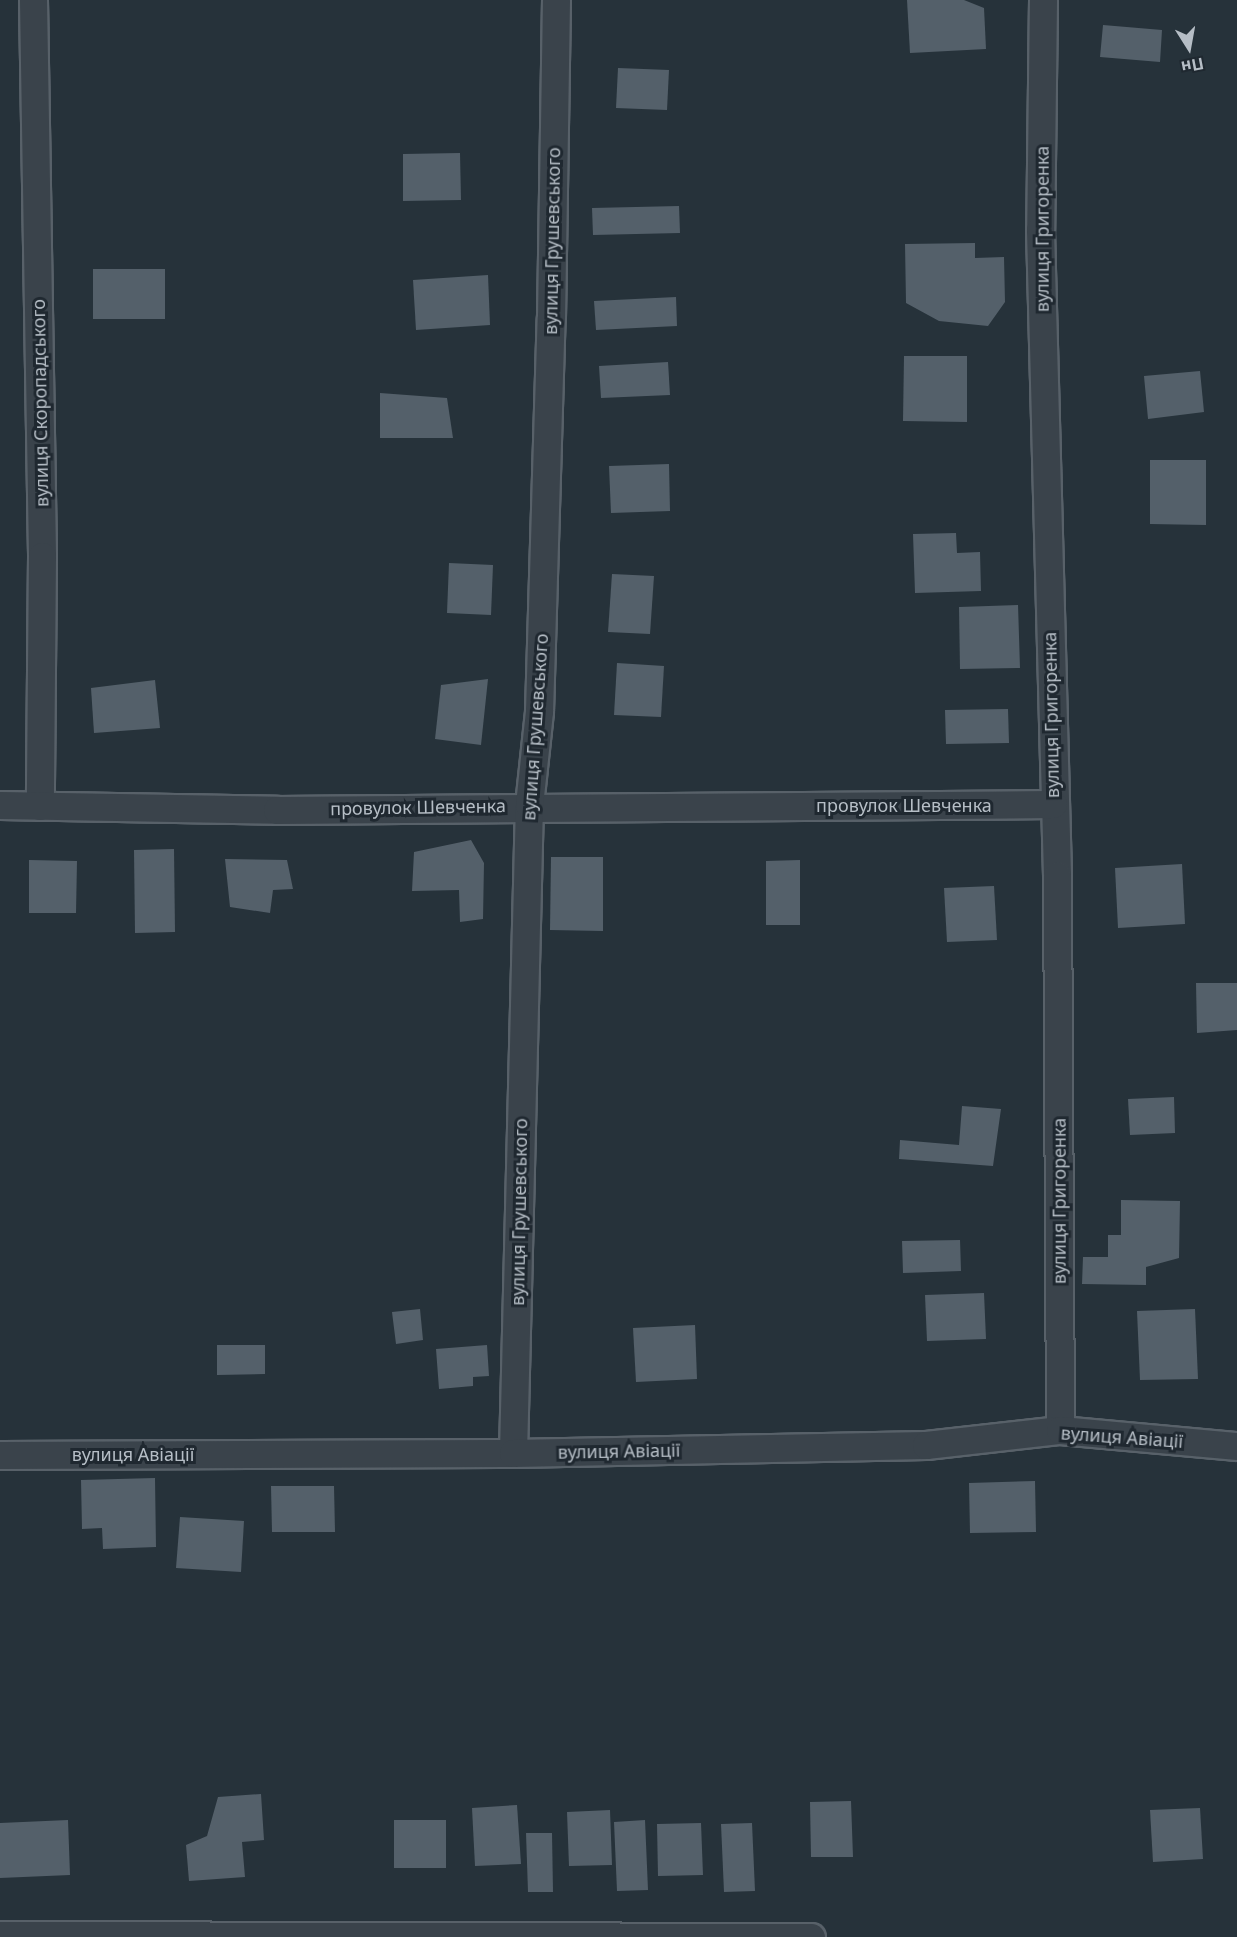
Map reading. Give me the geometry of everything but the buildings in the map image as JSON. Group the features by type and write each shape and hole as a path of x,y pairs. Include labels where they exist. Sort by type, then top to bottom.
{"street":[{"name":"вулиця Скоропадського","path":"33,0 42,556 40,806"},
{"name":"вулиця Грушевського","path":"513,1453 529,805 539,711 556,0"},
{"name":"вулиця Григоренка","path":"1043,0 1040,230 1053,804 1057,875 1060,1430"},
{"name":"провулок Шевченка","path":"0,805 277,810 529,805 1053,804"},
{"name":"вулиця Авіації","path":"0,1455 513,1453 926,1445 1060,1430 1237,1446"},
{"path":"0,1935 811,1937"}]}
